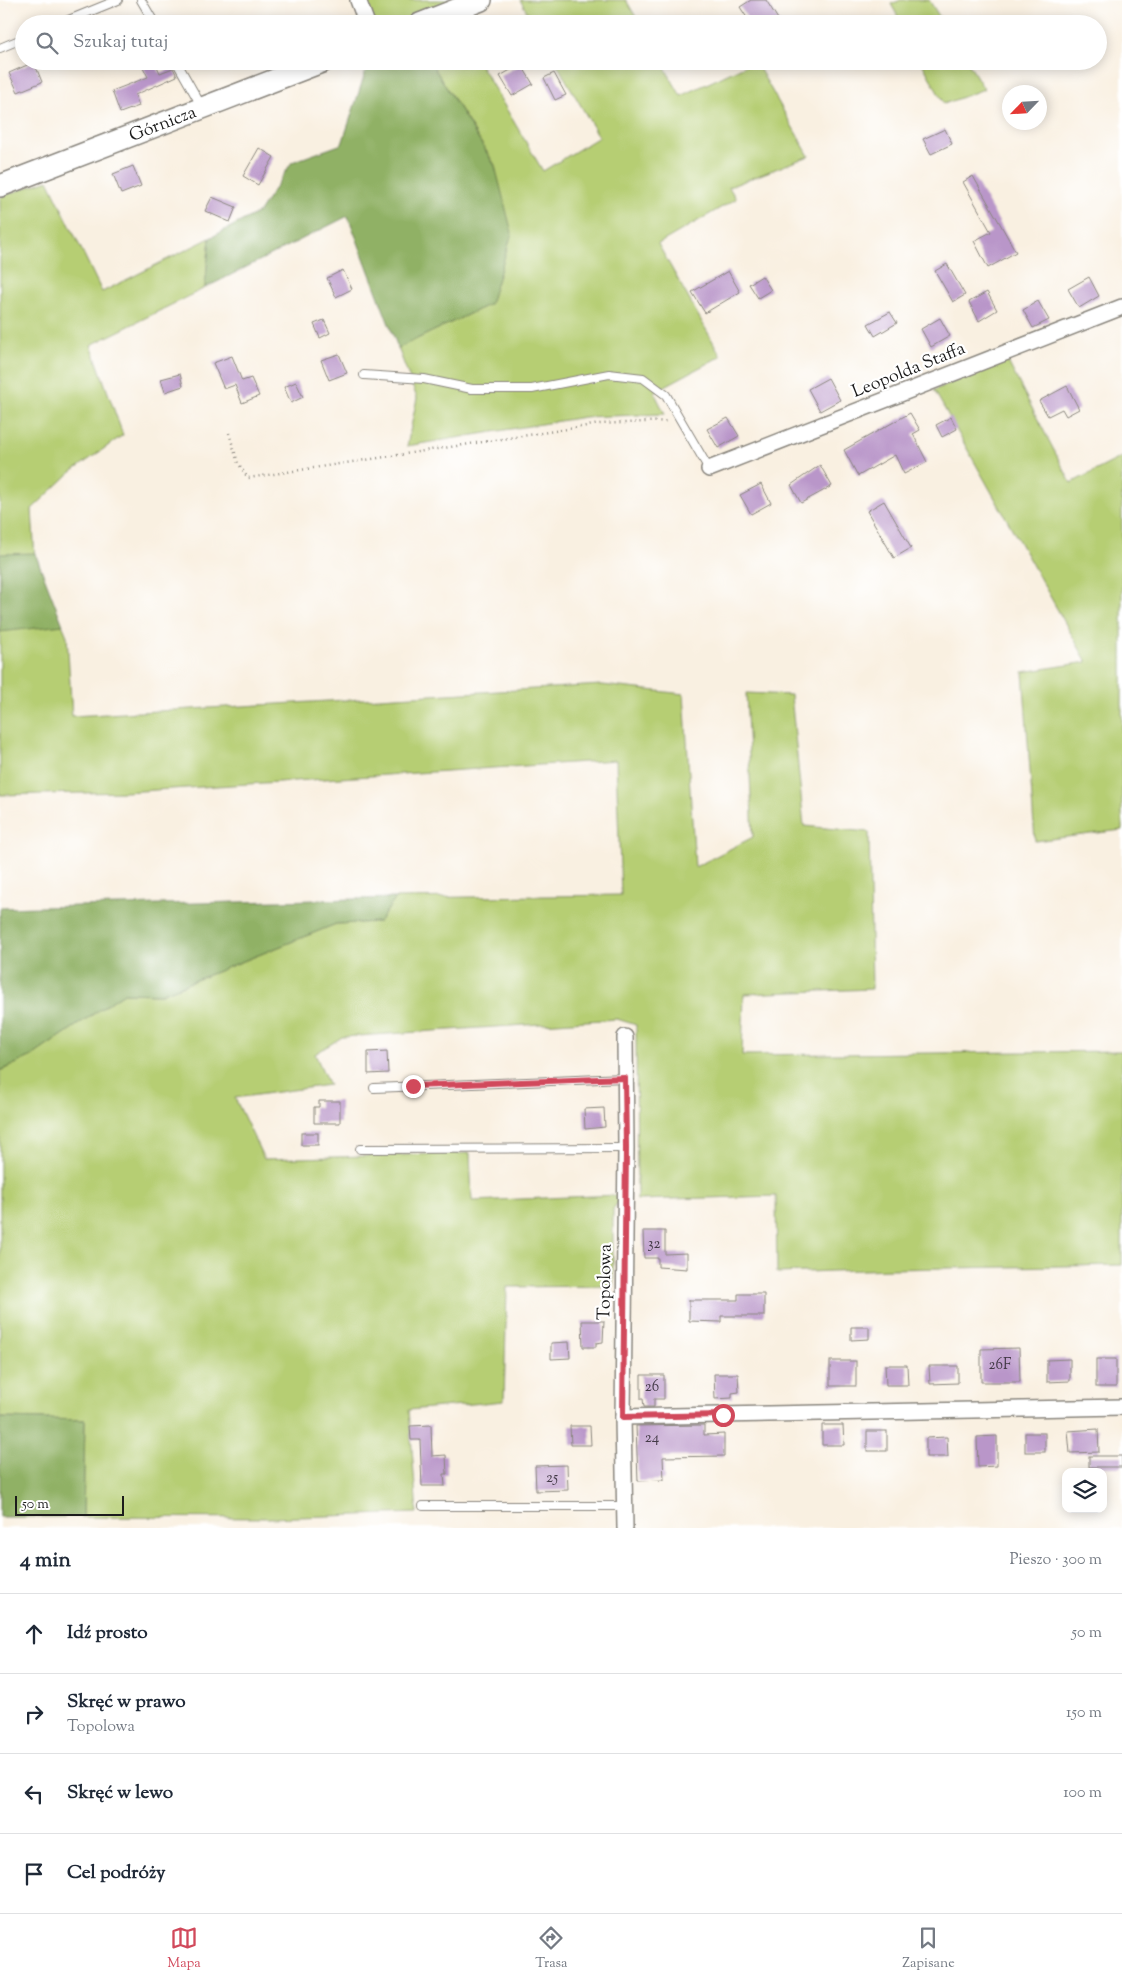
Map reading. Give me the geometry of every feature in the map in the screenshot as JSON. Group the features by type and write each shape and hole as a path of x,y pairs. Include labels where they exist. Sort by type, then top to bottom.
{"street":[{"path":"358,0 364,15"},
{"path":"443,15 481,0"},
{"name":"Górnicza","path":"0,186 302,70"},
{"name":"Leopolda Staffa","path":"709,469 1122,307"},
{"name":"Topolowa","path":"625,1037 626,1148 623,1417 625,1528"},
{"path":"623,1417 1122,1407"}],"lane":[{"path":"82,15 118,0"},
{"path":"141,0 150,15"},
{"path":"0,48 15,42"},
{"path":"181,70 204,109"},
{"path":"364,375 424,379 472,389 532,389 609,374 643,378 666,395 709,469"},
{"path":"374,1088 625,1078"},
{"path":"360,1149 626,1148"},
{"path":"423,1506 625,1506"}],"path":[{"path":"229,432 238,463 248,478 600,424 680,421"}],"green space":[{"path":"365,0 453,0 419,15 371,15"},
{"path":"520,0 626,0 635,15 529,15"},
{"path":"901,0 929,0 938,15 897,15 891,4"},
{"path":"366,70 436,70 495,166 512,233 490,304 398,348 348,216 205,288 210,238 259,212 292,162 342,144"},
{"path":"436,70 483,70 543,171 599,137 560,70 666,70 681,96 736,70 760,70 809,156 729,187 736,199 658,244 721,356 654,392 665,414 584,417 407,446 417,398 398,348 490,304 495,165"},
{"path":"926,70 972,70 984,89 944,104"},
{"path":"48,180 102,292 210,238 205,288 91,345 123,435 70,473 32,509 35,560 67,636 72,716 602,685 684,694 695,867 753,837 746,693 791,695 804,826 869,832 872,989 744,994 742,1055 1122,1051 1122,1265 777,1273 776,1196 637,1200 636,1025 617,1019 342,1037 315,1054 329,1085 235,1098 264,1159 470,1153 472,1201 618,1195 620,1200 613,1209 613,1286 507,1287 504,1401 409,1410 417,1513 269,1518 83,1517 85,1420 0,1418 0,1071 32,1056 124,993 161,994 336,924 379,922 396,898 621,895 616,760 125,792 0,795 0,197"},
{"path":"1007,360 1071,483 1122,457 1122,830 1035,841 1023,672 1087,662 934,390"},
{"path":"35,553 63,625 0,632 0,554"},
{"path":"396,898 379,922 336,924 161,994 124,993 32,1056 0,1071 0,908"},
{"path":"0,1418 85,1420 83,1517 0,1517"}],"building":[{"path":"751,0 766,0 775,15 745,15 740,7"},
{"path":"16,70 37,70 42,82 18,92 9,73"},
{"path":"144,70 159,70 160,73 174,70 177,76 135,95 139,106 120,113 112,91 148,77"},
{"path":"510,70 525,70 533,84 512,96 500,76"},
{"path":"554,73 566,95 555,100 544,78"},
{"path":"945,129 952,144 931,154 923,139"},
{"path":"259,148 274,157 258,185 243,176"},
{"path":"133,166 141,186 121,194 113,174"},
{"path":"973,176 1016,252 988,268 974,241 991,232 963,182"},
{"path":"212,197 236,207 230,222 205,211"},
{"path":"947,264 965,295 953,302 935,271"},
{"path":"343,270 352,289 336,297 327,278"},
{"path":"728,271 740,292 705,313 692,292"},
{"path":"762,276 771,290 758,298 749,284"},
{"path":"1089,277 1099,296 1079,308 1068,289"},
{"path":"987,292 997,310 979,321 969,302"},
{"path":"1038,301 1049,320 1033,328 1023,310"},
{"path":"890,312 897,323 875,336 868,324"},
{"path":"940,318 950,336 931,347 921,329"},
{"path":"324,320 330,333 320,338 314,324"},
{"path":"339,354 347,373 329,380 321,360"},
{"path":"232,356 242,381 251,378 259,396 242,403 235,385 224,389 213,363"},
{"path":"180,374 183,386 165,392 161,379"},
{"path":"828,378 840,400 820,411 808,389"},
{"path":"296,382 303,397 291,403 284,387"},
{"path":"1067,386 1079,409 1066,416 1062,409 1048,416 1039,401"},
{"path":"910,413 920,430 913,434 927,462 904,474 895,455 858,476 844,450"},
{"path":"951,417 957,429 942,437 936,425"},
{"path":"728,418 739,436 718,448 707,429"},
{"path":"820,465 832,486 801,503 791,485"},
{"path":"761,484 771,503 751,514 740,495"},
{"path":"884,501 911,548 894,558 867,511"},
{"path":"387,1051 388,1073 368,1074 368,1052"},
{"path":"319,1101 340,1101 340,1123 314,1123 314,1107 319,1107"},
{"path":"604,1108 605,1127 585,1129 584,1109"},
{"path":"301,1133 318,1133 318,1145 301,1145"},
{"path":"643,1231 665,1231 665,1254 687,1253 687,1269 658,1267 658,1258 644,1258"},
{"path":"738,1294 764,1294 764,1316 721,1316 721,1322 689,1321 689,1300 738,1300"},
{"path":"582,1321 604,1321 603,1342 596,1343 596,1347 583,1347"},
{"path":"851,1327 869,1327 869,1339 851,1340"},
{"path":"569,1342 570,1358 551,1359 551,1343"},
{"path":"1019,1348 1020,1382 981,1382 981,1349"},
{"path":"1070,1359 1070,1381 1047,1382 1047,1360"},
{"path":"1096,1359 1116,1359 1116,1387 1096,1387"},
{"path":"830,1361 856,1361 856,1386 830,1386"},
{"path":"885,1365 907,1365 908,1385 886,1385"},
{"path":"929,1366 958,1366 958,1383 930,1384"},
{"path":"714,1374 738,1374 739,1392 732,1393 732,1398 715,1399"},
{"path":"641,1375 664,1375 664,1399 654,1399 654,1407 644,1407 643,1399 641,1399"},
{"path":"431,1425 432,1456 446,1455 447,1474 444,1474 445,1486 422,1486 420,1440 411,1440 410,1426"},
{"path":"704,1425 704,1435 724,1434 724,1456 663,1457 664,1480 638,1481 636,1426"},
{"path":"822,1425 843,1425 844,1445 822,1445"},
{"path":"570,1426 590,1426 591,1445 571,1445"},
{"path":"1098,1429 1099,1452 1070,1453 1068,1431"},
{"path":"867,1431 887,1431 887,1451 867,1451"},
{"path":"1025,1433 1045,1433 1045,1452 1025,1452"},
{"path":"997,1436 997,1466 978,1467 977,1437"},
{"path":"947,1437 948,1457 926,1457 926,1438"},
{"path":"1089,1456 1122,1456 1122,1467 1089,1467"},
{"path":"567,1465 568,1490 536,1491 535,1466"}],"route":[{"path":"413,1086 625,1078 623,1417 723,1415"}]}
